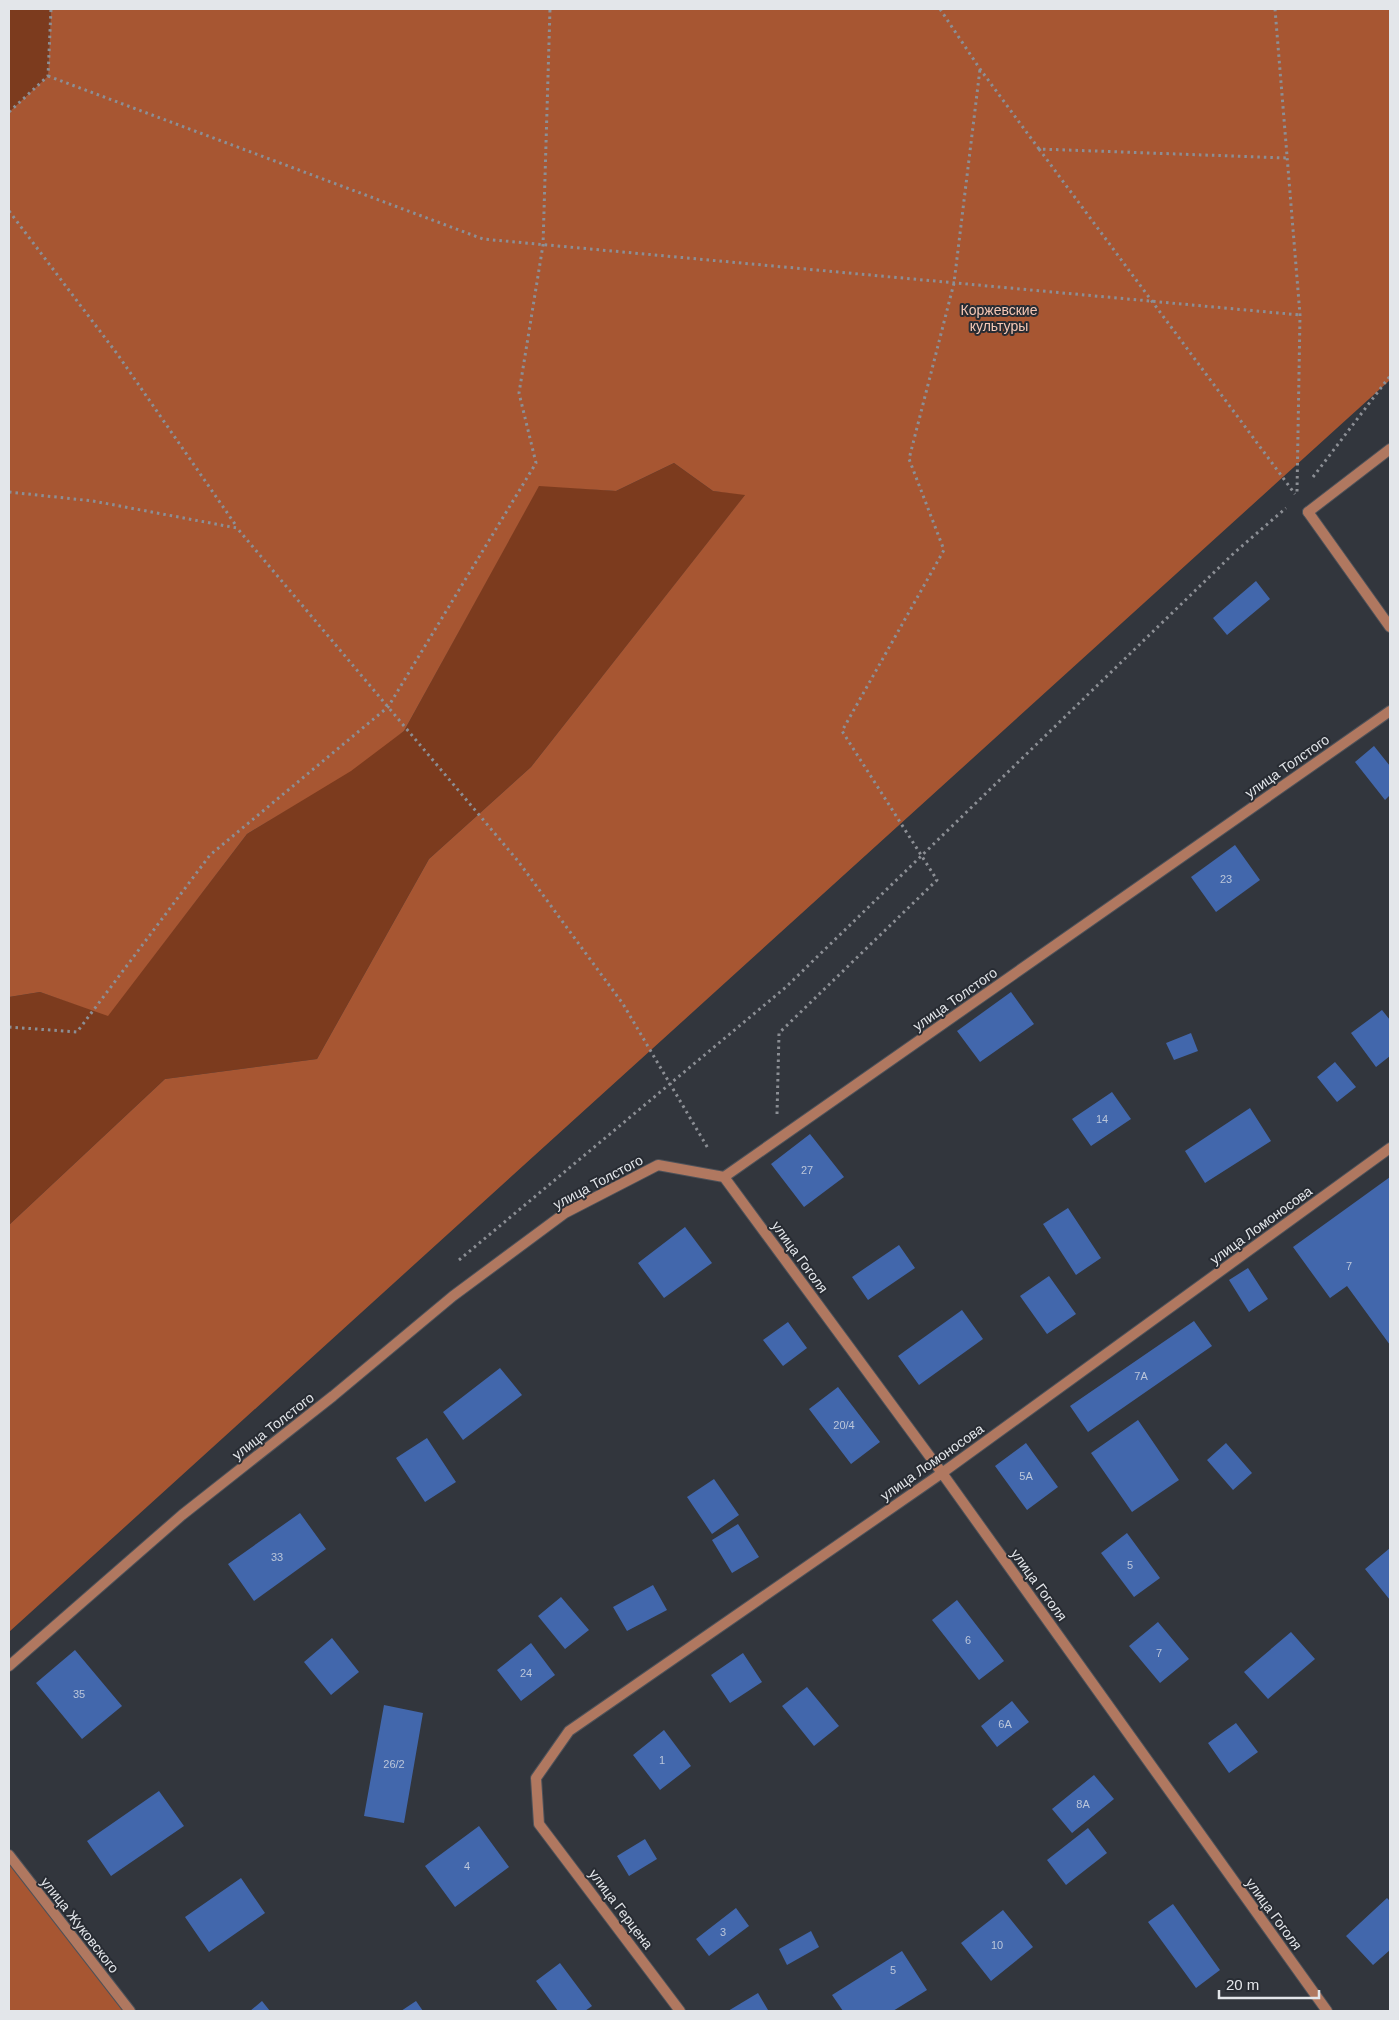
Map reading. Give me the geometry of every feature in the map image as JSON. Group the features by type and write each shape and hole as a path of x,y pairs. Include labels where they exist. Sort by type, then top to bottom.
{"street":[{"path":"1390,449 1308,512 1390,627"},
{"name":"улица Толстого","path":"9,1666 182,1515 333,1396 454,1296 565,1212 658,1165 724,1177 1390,711"},
{"name":"улица Ломоносова","path":"539,1824 536,1778 569,1732 942,1473 1390,1148"},
{"name":"улица Гоголя","path":"724,1177 942,1473 1327,2011"},
{"name":"улица Герцена","path":"539,1824 680,2011"},
{"name":"улица Жуковского","path":"9,1855 130,2011"}],"path":[{"path":"9,112 48,76 51,9"},
{"path":"9,1026 77,1032 210,855 388,707 536,463 519,393 543,245 550,9"},
{"path":"940,9 980,69 1308,512"},
{"path":"1275,9 1300,315 1297,498"},
{"path":"776,1141 779,1033 937,880 920,857 842,732 944,550 909,459 954,283 980,69"},
{"path":"48,76 482,239 1300,315"},
{"path":"1039,149 1287,158"},
{"path":"9,211 118,355 237,528 518,861 622,1004 671,1084 724,1177"},
{"path":"1309,483 1390,376"},
{"path":"457,1262 786,986 1234,553 1297,498 1303,490"},
{"path":"9,492 93,501 237,528"}],"shaded area":[{"path":"9,9 51,9 48,76 9,112"},
{"path":"674,463 713,491 746,494 531,767 429,859 317,1059 165,1079 9,1225 9,997 40,992 108,1015 247,834 302,800 404,731 539,485 616,491"}],"green space":[{"name":"Коржевские культуры","path":"51,9 1390,9 1390,380 9,1632 9,1225 165,1079 317,1059 429,859 531,767 745,495 713,491 674,463 616,491 539,486 404,731 351,771 247,834 108,1016 40,992 9,997 9,112 48,76"},
{"path":"9,1849 133,2011 9,2011"}],"building":[{"path":"1256,581 1270,599 1227,635 1213,618"},
{"path":"1374,746 1390,766 1390,795 1385,800 1355,762"},
{"path":"1235,845 1260,880 1216,912 1191,877"},
{"path":"1011,992 1034,1024 980,1062 957,1031"},
{"path":"1382,1010 1390,1020 1390,1056 1376,1067 1351,1033"},
{"path":"1191,1033 1198,1051 1174,1060 1166,1043"},
{"path":"1335,1062 1356,1087 1337,1102 1317,1077"},
{"path":"1112,1092 1131,1119 1091,1146 1072,1119"},
{"path":"1250,1108 1271,1141 1205,1183 1185,1151"},
{"path":"810,1134 844,1177 804,1207 771,1164"},
{"path":"1390,1177 1390,1345 1347,1286 1330,1298 1293,1247"},
{"path":"1068,1208 1101,1258 1076,1275 1043,1224"},
{"path":"685,1227 712,1263 664,1298 638,1263"},
{"path":"899,1245 915,1268 868,1300 852,1277"},
{"path":"1248,1268 1268,1299 1249,1312 1229,1280"},
{"path":"1049,1276 1076,1314 1047,1334 1020,1296"},
{"path":"962,1310 983,1339 919,1385 898,1356"},
{"path":"1194,1321 1212,1346 1088,1432 1070,1406"},
{"path":"788,1322 807,1348 783,1366 763,1340"},
{"path":"500,1368 522,1395 463,1440 443,1412"},
{"path":"838,1387 880,1442 851,1464 809,1409"},
{"path":"1138,1420 1179,1480 1132,1512 1091,1453"},
{"path":"427,1438 456,1482 425,1502 396,1458"},
{"path":"1026,1443 1058,1487 1027,1510 995,1466"},
{"path":"1226,1443 1252,1473 1233,1490 1207,1460"},
{"path":"714,1479 739,1515 712,1534 687,1497"},
{"path":"300,1513 326,1549 254,1601 228,1564"},
{"path":"738,1524 759,1557 732,1573 712,1540"},
{"path":"1127,1533 1160,1578 1134,1597 1101,1553"},
{"path":"1390,1548 1390,1600 1365,1569"},
{"path":"653,1585 667,1610 627,1631 613,1607"},
{"path":"561,1597 589,1630 565,1649 538,1616"},
{"path":"957,1600 1004,1661 979,1680 932,1620"},
{"path":"1158,1622 1189,1659 1160,1683 1129,1646"},
{"path":"1291,1632 1315,1659 1268,1699 1244,1672"},
{"path":"332,1638 359,1672 331,1695 304,1662"},
{"path":"531,1643 555,1675 521,1701 497,1670"},
{"path":"75,1650 122,1706 82,1739 36,1683"},
{"path":"743,1653 762,1682 730,1703 711,1675"},
{"path":"807,1687 839,1726 814,1746 782,1706"},
{"path":"1012,1701 1029,1722 997,1747 981,1726"},
{"path":"384,1705 423,1713 404,1823 364,1816"},
{"path":"1236,1723 1258,1752 1229,1773 1208,1743"},
{"path":"664,1730 691,1766 660,1790 633,1755"},
{"path":"1094,1775 1114,1799 1072,1833 1052,1809"},
{"path":"159,1791 184,1826 111,1876 87,1841"},
{"path":"479,1826 509,1867 455,1907 425,1866"},
{"path":"1088,1828 1107,1853 1066,1885 1047,1860"},
{"path":"645,1839 657,1859 629,1876 617,1856"},
{"path":"241,1878 265,1913 209,1952 185,1917"},
{"path":"1387,1898 1390,1901 1390,1950 1373,1965 1346,1936"},
{"path":"1173,1904 1220,1970 1196,1988 1148,1922"},
{"path":"736,1908 749,1926 709,1956 696,1939"},
{"path":"1003,1910 1033,1947 991,1981 961,1943"},
{"path":"811,1931 819,1947 787,1965 779,1949"},
{"path":"902,1951 927,1990 893,2011 843,2011 832,1995"},
{"path":"560,1963 592,2006 585,2011 558,2011 536,1981"},
{"path":"758,1993 768,2010 728,2011"},
{"path":"262,2001 270,2011 250,2011"},
{"path":"416,2001 423,2011 401,2011"}]}
